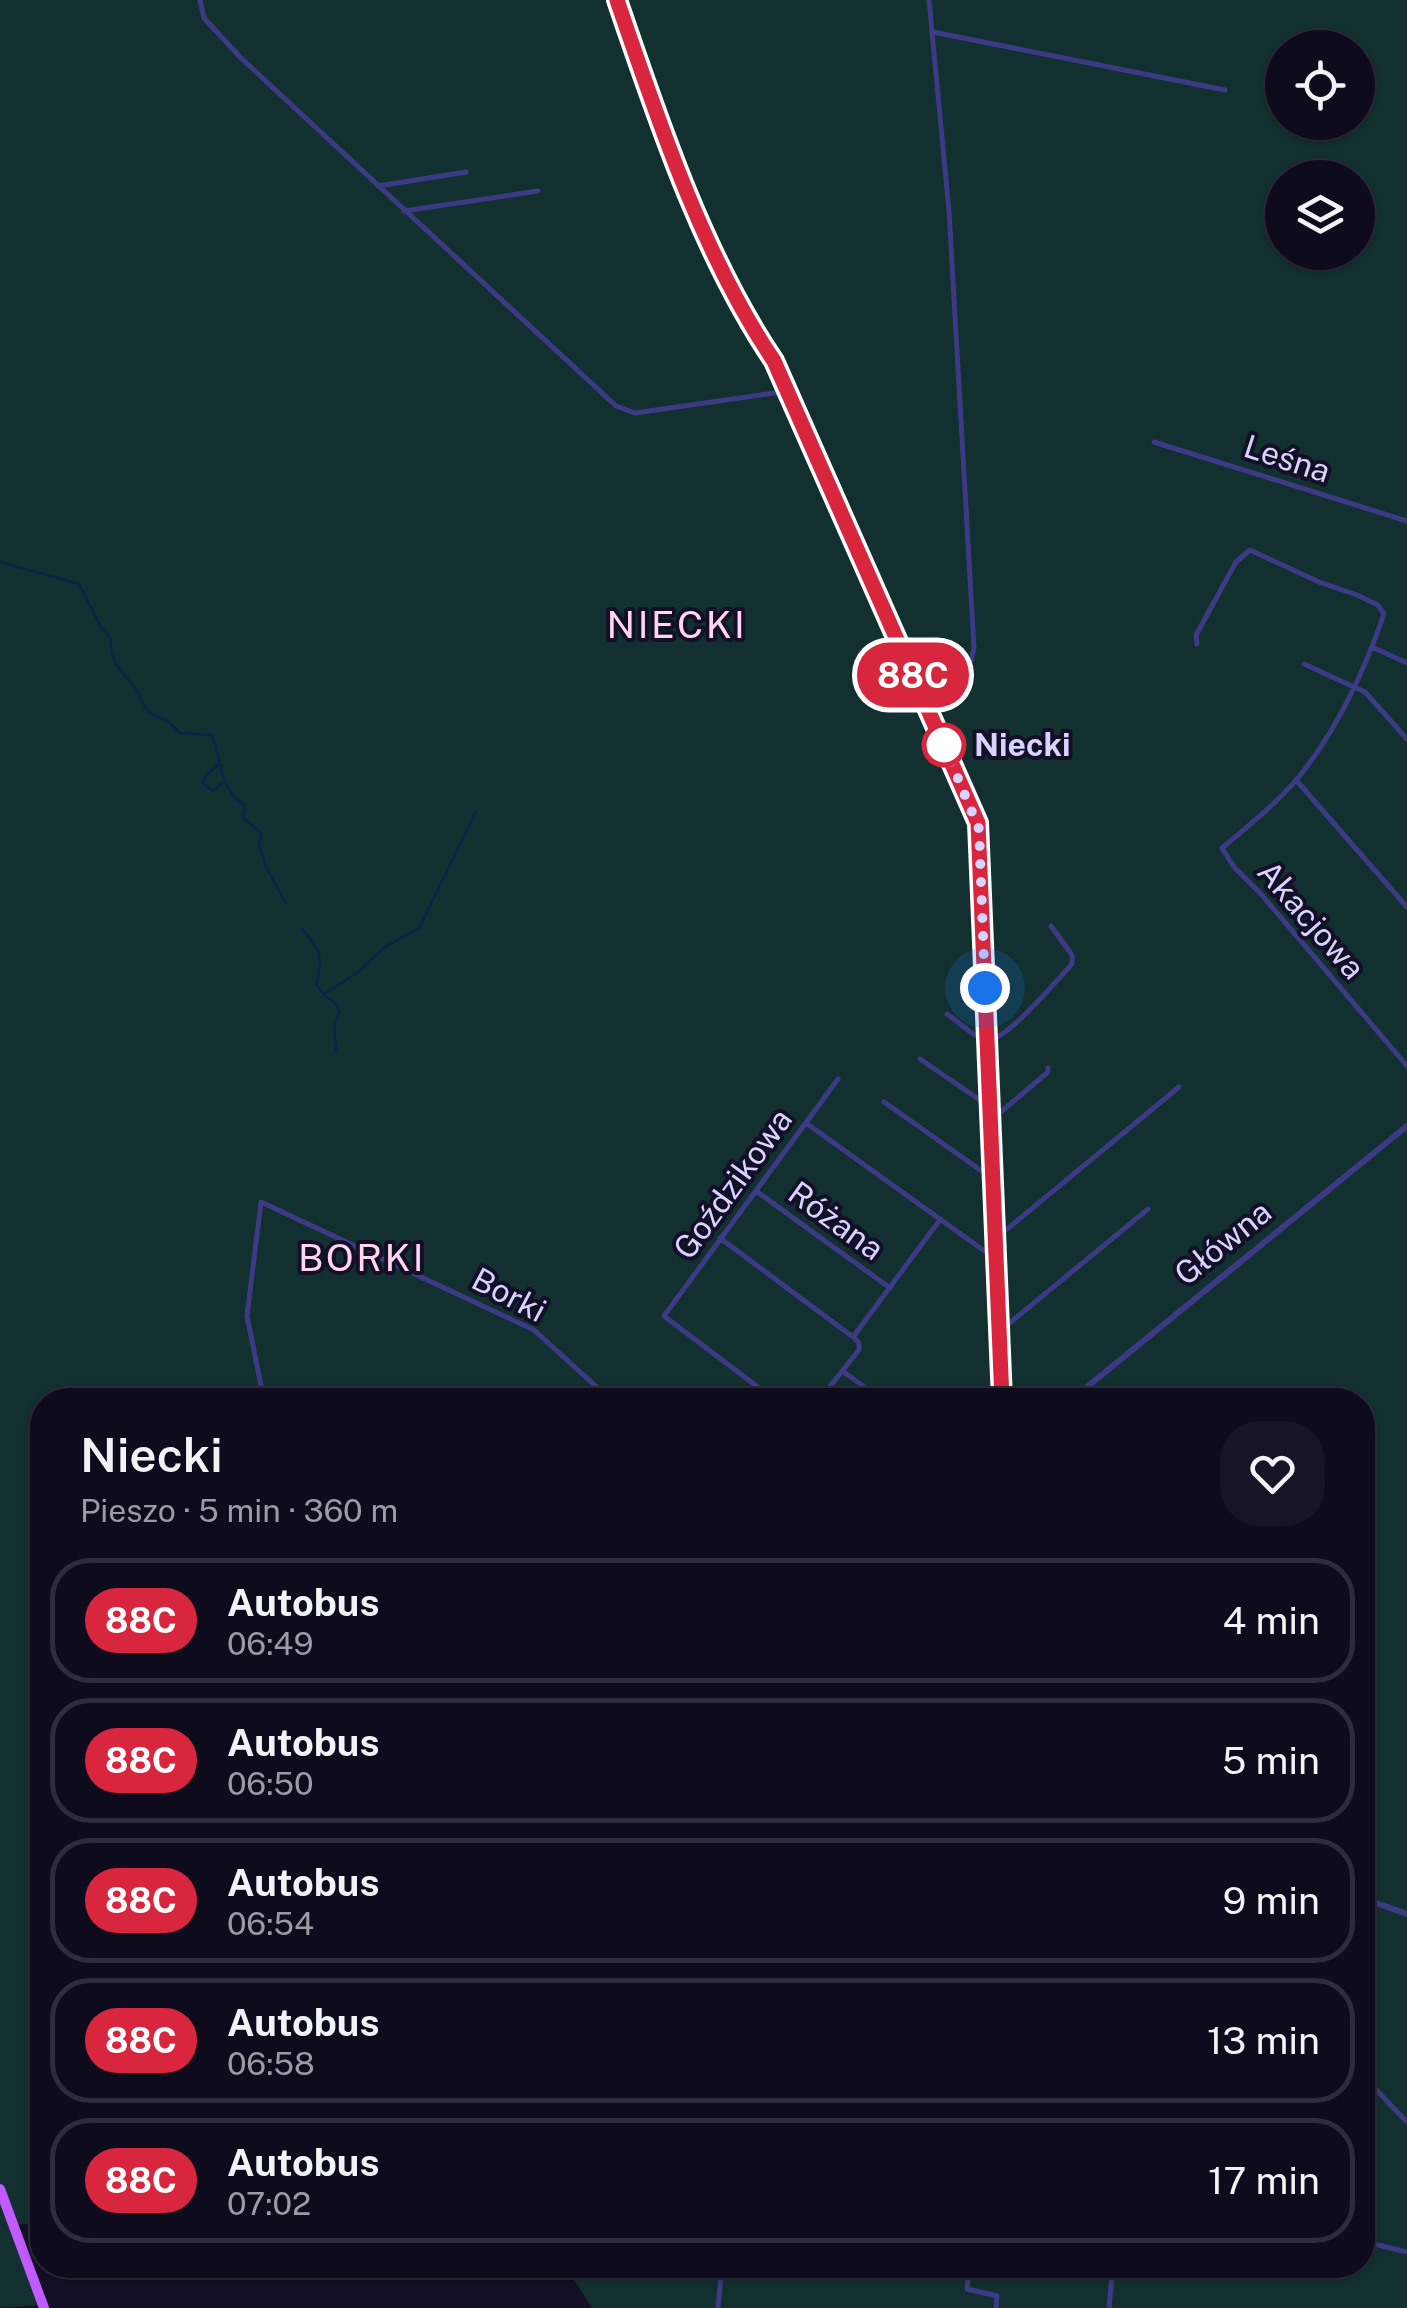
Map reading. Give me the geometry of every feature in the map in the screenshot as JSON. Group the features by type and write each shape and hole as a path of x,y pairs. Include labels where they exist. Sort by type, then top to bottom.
{"main road":[{"path":"0,2189 30,2270"},
{"path":"33,2278 44,2308"}],"street":[{"path":"200,0 204,18 213,29 616,406 628,412 788,390"},
{"path":"616,0 658,120 695,207 744,317 788,390 976,817 1002,1388"},
{"path":"929,0 961,395 962,478 974,648 970,666"},
{"path":"933,32 1224,90"},
{"path":"378,186 466,172"},
{"path":"404,211 538,191"},
{"name":"Leśna","path":"1154,442 1407,520"},
{"path":"1197,644 1196,635 1236,562 1253,550 1378,605 1384,614 1372,647 1335,723 1296,780 1407,908"},
{"path":"1372,647 1407,663"},
{"path":"1304,664 1365,692 1407,739"},
{"name":"Akacjowa","path":"1296,780 1222,848 1234,867 1262,894 1407,1066"},
{"path":"948,1014 988,1040 998,1037 1072,964 1072,955 1052,926"},
{"path":"920,1059 991,1112 1002,1111 1048,1068"},
{"name":"Goździkowa","path":"759,1388 664,1316 838,1079"},
{"path":"996,1233 1006,1230 1179,1086"},
{"path":"884,1102 994,1180"},
{"path":"806,1123 997,1260"},
{"name":"Główna","path":"1088,1388 1407,1126"},
{"name":"Różana","path":"756,1190 890,1288"},
{"name":"Borki","path":"262,1388 247,1316 261,1202 534,1330 598,1388"},
{"path":"1000,1331 1148,1209"},
{"path":"854,1337 939,1221"},
{"path":"720,1238 858,1342 859,1350 830,1388"},
{"path":"844,1372 866,1388"},
{"path":"1375,1903 1407,1914"},
{"path":"1375,2089 1407,2122"},
{"path":"1375,2243 1407,2252"},
{"path":"718,2308 721,2278"},
{"path":"968,2278 967,2290 997,2296 996,2308"},
{"path":"1109,2308 1112,2278"}],"green space":[{"path":"0,0 1407,0 1407,2308 592,2308 573,2278 1375,2278 1375,1388 30,1388 30,2223 16,2225 30,2265 30,2278 35,2278 44,2305 0,2308"}],"waterway":[{"path":"0,562 79,584 111,639 114,661 149,713 168,721 180,733 212,735 226,783 245,805 243,818 261,833 259,848 286,904"},
{"path":"218,765 203,783 213,791 223,782"},
{"path":"324,994 358,972 385,947 419,928 476,812"},
{"path":"301,928 319,954 317,985 337,1004 336,1050"}],"bus line":[{"name":"88C","path":"617,0 658,120 695,207 744,317 774,361 978,823 1002,1388"}],"place":[{"name":"Niecki","path":"944,745"}],"district":[{"name":"NIECKI","path":"677,625"},
{"name":"BORKI","path":"362,1258"}],"route":[{"path":"944,745 979,829 985,988"}]}
